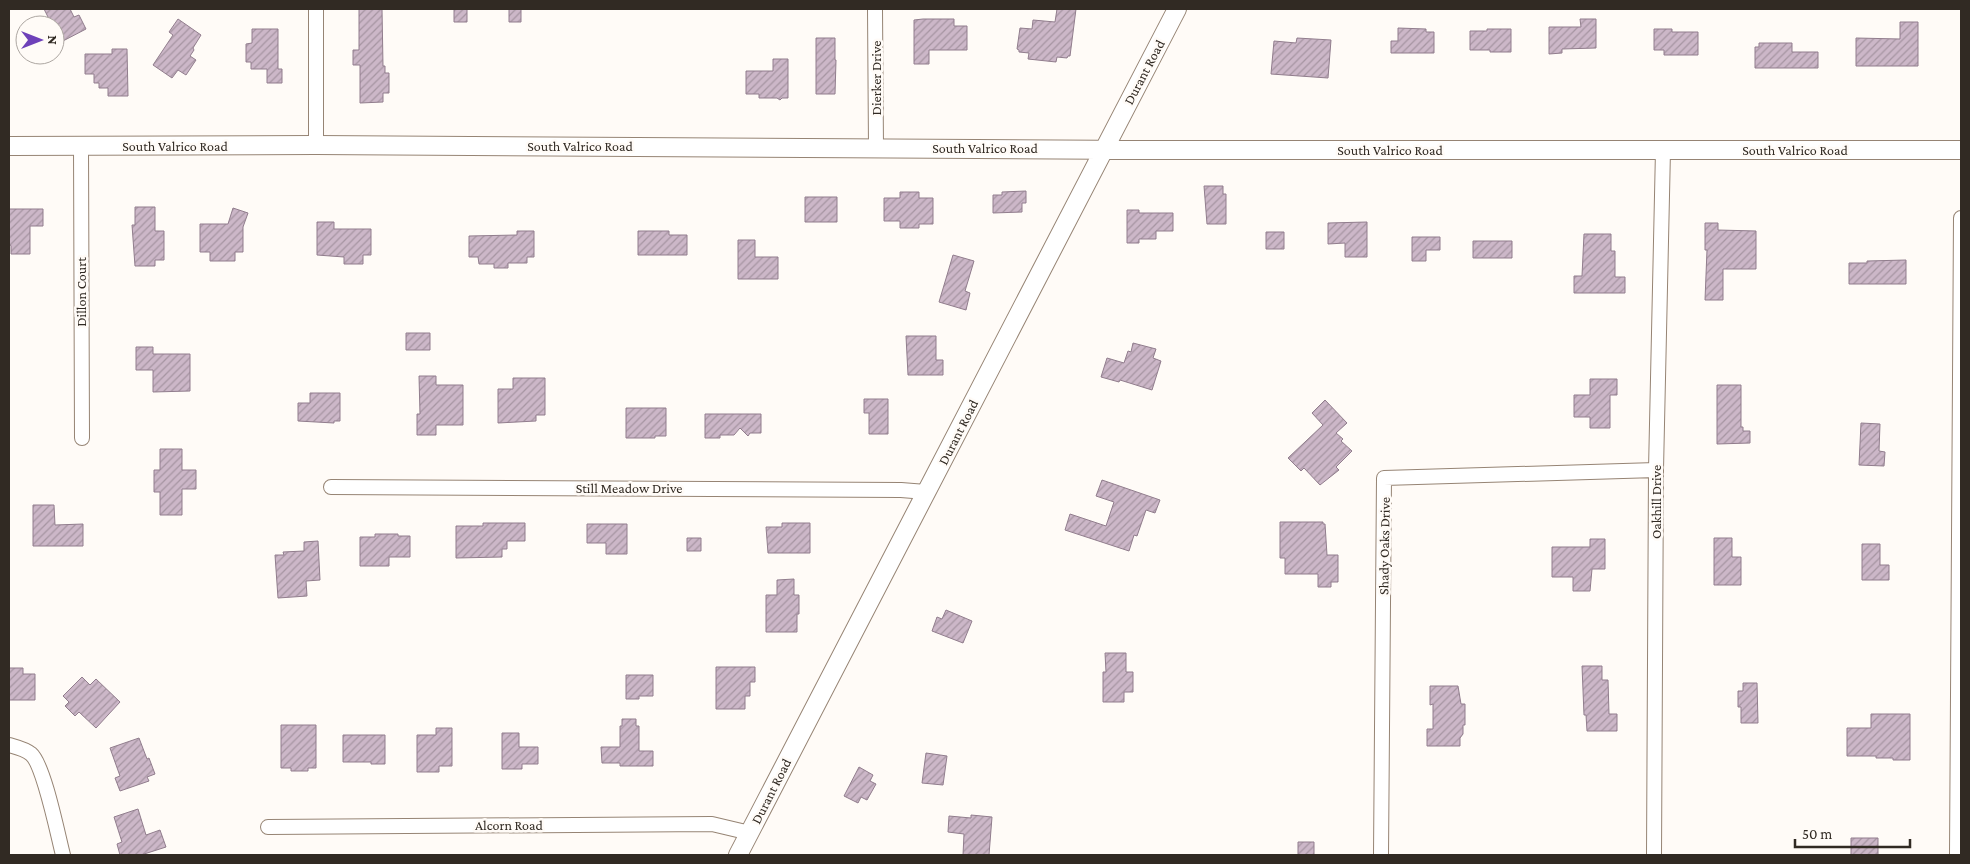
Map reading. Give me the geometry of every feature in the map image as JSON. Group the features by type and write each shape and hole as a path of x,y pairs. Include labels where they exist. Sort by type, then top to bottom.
{"street":[{"path":"316,9 316,145"},
{"name":"Dierker Drive","path":"875,9 876,148"},
{"name":"Durant Road","path":"738,855 1177,9"},
{"name":"South Valrico Road","path":"9,146 316,145 1104,149 1961,150"},
{"name":"Dillon Court","path":"81,146 82,438"},
{"name":"Oakhill Drive","path":"1654,855 1656,470 1664,150"},
{"path":"1957,855 1961,218"},
{"name":"Shady Oaks Drive","path":"1381,855 1384,478 1656,470"},
{"name":"Still Meadow Drive","path":"331,487 901,490 926,492"},
{"path":"9,745 31,754 36,762 43,778 63,855"},
{"name":"Alcorn Road","path":"268,827 712,824 750,832"}],"building":[{"path":"44,9 70,9 74,17 79,15 86,29 65,40 65,15 47,15"},
{"path":"359,9 382,9 383,66 385,66 385,73 389,73 389,93 383,93 383,102 360,103 360,65 353,65 353,50 359,50"},
{"path":"454,9 467,9 467,22 454,22"},
{"path":"509,9 521,9 521,22 509,22"},
{"path":"1057,9 1076,9 1070,56 1067,58 1057,57 1056,62 1028,59 1029,53 1019,52 1017,49 1020,28 1032,29 1033,20 1055,22"},
{"path":"178,19 201,35 190,56 196,60 186,75 178,70 172,78 153,65 173,35 169,32"},
{"path":"954,19 954,26 967,26 967,50 929,50 929,64 914,64 914,20"},
{"path":"1580,19 1596,19 1596,48 1562,49 1562,53 1549,54 1549,27 1581,27"},
{"path":"1900,22 1918,22 1918,66 1856,66 1856,38 1900,39"},
{"path":"1398,28 1426,29 1426,32 1434,32 1434,53 1391,53 1391,41 1398,41"},
{"path":"252,29 278,29 278,69 282,69 282,83 267,83 267,69 251,69 251,62 246,62 246,44 252,43"},
{"path":"1487,29 1511,29 1511,52 1470,50 1470,31 1487,31"},
{"path":"1654,29 1672,29 1672,32 1698,32 1698,55 1664,55 1664,50 1654,50"},
{"path":"816,38 835,38 835,94 816,94"},
{"path":"1297,38 1331,40 1328,78 1271,74 1274,41 1296,43"},
{"path":"1759,43 1792,43 1792,52 1818,52 1818,68 1755,68 1755,47 1759,47"},
{"path":"112,49 127,49 128,96 108,96 108,88 99,88 99,83 94,83 94,74 85,74 85,54 112,54"},
{"path":"773,59 788,59 788,98 780,100 777,98 759,98 759,94 746,94 746,71 773,71"},
{"path":"1204,186 1223,186 1223,194 1226,194 1226,224 1207,224"},
{"path":"1026,191 1026,203 1022,203 1022,212 993,213 993,195 1002,195 1002,192"},
{"path":"900,192 919,192 919,198 933,198 933,224 919,224 919,228 900,228 900,221 884,221 884,198 900,198"},
{"path":"805,197 837,197 837,222 805,222"},
{"path":"135,207 155,207 155,231 164,231 164,260 155,260 155,266 135,266 132,225 135,225"},
{"path":"233,208 248,213 243,227 243,252 235,252 235,261 210,261 210,252 200,252 200,224 228,224"},
{"path":"9,209 43,209 43,226 30,226 30,254 11,254 9,243"},
{"path":"1127,210 1139,210 1139,213 1173,213 1173,231 1156,231 1156,239 1139,239 1139,243 1127,243"},
{"path":"317,222 334,222 334,229 371,229 371,255 363,255 363,264 344,264 344,257 317,255"},
{"path":"1367,222 1367,257 1345,257 1345,243 1328,244 1328,223"},
{"path":"1705,223 1718,223 1718,230 1756,231 1756,269 1723,269 1723,300 1705,300 1707,250 1705,250"},
{"path":"517,231 534,231 534,257 527,257 527,263 508,263 508,268 494,268 494,264 479,264 478,257 469,257 469,236 517,235"},
{"path":"638,231 669,231 669,235 687,235 687,255 638,255"},
{"path":"1266,232 1284,232 1284,249 1266,249"},
{"path":"1584,234 1611,234 1611,251 1615,251 1615,277 1625,277 1625,293 1574,293 1574,276 1582,276"},
{"path":"1412,237 1440,237 1440,250 1426,250 1426,261 1412,261"},
{"path":"738,240 755,240 755,257 778,257 778,279 738,279"},
{"path":"1473,241 1512,241 1512,258 1473,258"},
{"path":"953,255 974,261 965,291 970,293 966,310 939,302"},
{"path":"1906,260 1906,284 1849,284 1849,263"},
{"path":"406,333 430,333 430,350 406,350"},
{"path":"906,336 936,336 936,360 943,360 943,375 908,375"},
{"path":"1133,343 1156,349 1153,358 1161,361 1152,390 1120,380 1119,382 1101,377 1107,358 1124,363 1128,351 1131,352"},
{"path":"136,347 153,347 153,354 190,354 190,391 153,392 153,370 136,370"},
{"path":"419,376 436,376 436,385 463,385 463,425 436,425 436,435 417,435 417,414 420,414"},
{"path":"513,378 545,378 545,415 536,415 536,421 498,423 498,389 513,389"},
{"path":"1590,379 1617,379 1617,395 1610,395 1610,428 1590,428 1590,417 1574,417 1574,395 1590,395"},
{"path":"1717,385 1741,385 1741,427 1743,427 1743,431 1750,431 1750,443 1717,444"},
{"path":"310,393 340,393 340,421 334,421 334,423 298,421 298,403 310,403"},
{"path":"864,399 888,399 888,434 869,434 869,413 864,413"},
{"path":"1325,400 1347,423 1336,433 1343,439 1341,441 1352,451 1336,467 1339,470 1320,485 1304,468 1301,471 1288,458 1323,425 1312,413"},
{"path":"626,408 666,408 666,436 626,438"},
{"path":"705,414 761,414 761,433 750,433 748,436 740,428 734,435 720,435 720,438 705,438"},
{"path":"1861,423 1880,424 1879,451 1885,452 1884,466 1859,465"},
{"path":"160,449 182,449 182,470 196,470 196,489 182,489 182,515 160,515 160,492 154,492 154,470 160,470"},
{"path":"1102,480 1160,500 1155,513 1146,510 1137,536 1134,535 1129,551 1065,530 1070,514 1106,526 1114,502 1096,496"},
{"path":"33,505 54,505 55,525 83,524 83,546 33,546"},
{"path":"1280,522 1323,522 1325,524 1327,555 1338,555 1338,582 1331,582 1331,587 1318,587 1318,574 1285,574 1285,558 1280,558"},
{"path":"483,523 525,523 525,541 507,541 507,549 502,549 502,557 456,558 456,526 483,526"},
{"path":"782,523 810,523 810,553 768,553 766,527 782,527"},
{"path":"587,524 627,524 627,554 606,554 606,543 587,543"},
{"path":"375,534 410,536 410,557 389,557 389,566 360,566 360,537 375,537"},
{"path":"687,538 701,538 701,551 687,551"},
{"path":"1714,538 1732,538 1732,557 1741,557 1741,585 1714,585"},
{"path":"1590,539 1605,539 1605,569 1592,569 1590,591 1573,591 1573,577 1552,577 1552,547 1590,547"},
{"path":"318,541 320,580 306,581 307,596 278,598 275,555 284,555 283,552 304,551 304,542"},
{"path":"1862,544 1880,544 1880,565 1889,565 1889,580 1862,580"},
{"path":"794,579 794,595 799,595 797,632 766,632 766,595 777,595 777,580"},
{"path":"946,610 972,621 963,643 932,631 937,617 942,619"},
{"path":"1105,653 1126,653 1126,672 1133,672 1133,692 1124,692 1124,702 1103,702 1103,672 1106,672"},
{"path":"1582,666 1602,666 1602,680 1608,680 1609,714 1617,714 1617,731 1587,731 1586,715 1584,715"},
{"path":"716,667 755,667 755,682 750,682 750,696 745,696 745,709 716,709"},
{"path":"9,668 23,668 23,674 35,674 35,700 9,700"},
{"path":"626,675 653,675 653,696 639,696 639,699 626,699"},
{"path":"82,677 90,685 96,679 120,702 96,728 79,712 75,716 65,706 69,702 63,696"},
{"path":"1743,683 1757,683 1758,723 1741,723 1738,691 1743,691"},
{"path":"1430,686 1458,686 1461,704 1465,704 1465,725 1463,725 1460,746 1427,746 1427,729 1433,729 1433,704 1430,705"},
{"path":"1871,714 1910,714 1910,760 1876,758 1876,756 1847,756 1847,728 1871,728"},
{"path":"622,719 636,719 636,726 639,726 639,751 653,751 653,766 620,766 620,763 602,763 601,747 620,747"},
{"path":"281,725 316,725 316,768 308,768 308,771 291,771 291,768 281,768"},
{"path":"436,728 452,728 452,766 439,766 439,772 417,772 417,735 436,735"},
{"path":"502,733 519,733 519,747 538,747 538,764 522,764 522,769 502,769"},
{"path":"343,735 385,735 385,764 343,762"},
{"path":"139,738 155,774 147,777 149,781 120,791 115,778 120,776 110,748"},
{"path":"926,753 947,756 943,785 922,783"},
{"path":"859,767 873,775 870,781 876,784 867,800 861,797 858,803 844,796"},
{"path":"138,809 146,835 160,830 166,847 141,855 120,855 117,844 122,842 114,817"},
{"path":"971,815 992,817 989,855 963,855 964,834 948,832 949,816 971,818"},
{"path":"1851,838 1878,838 1878,855 1851,855"},
{"path":"1298,842 1314,842 1314,855 1298,855"}]}
